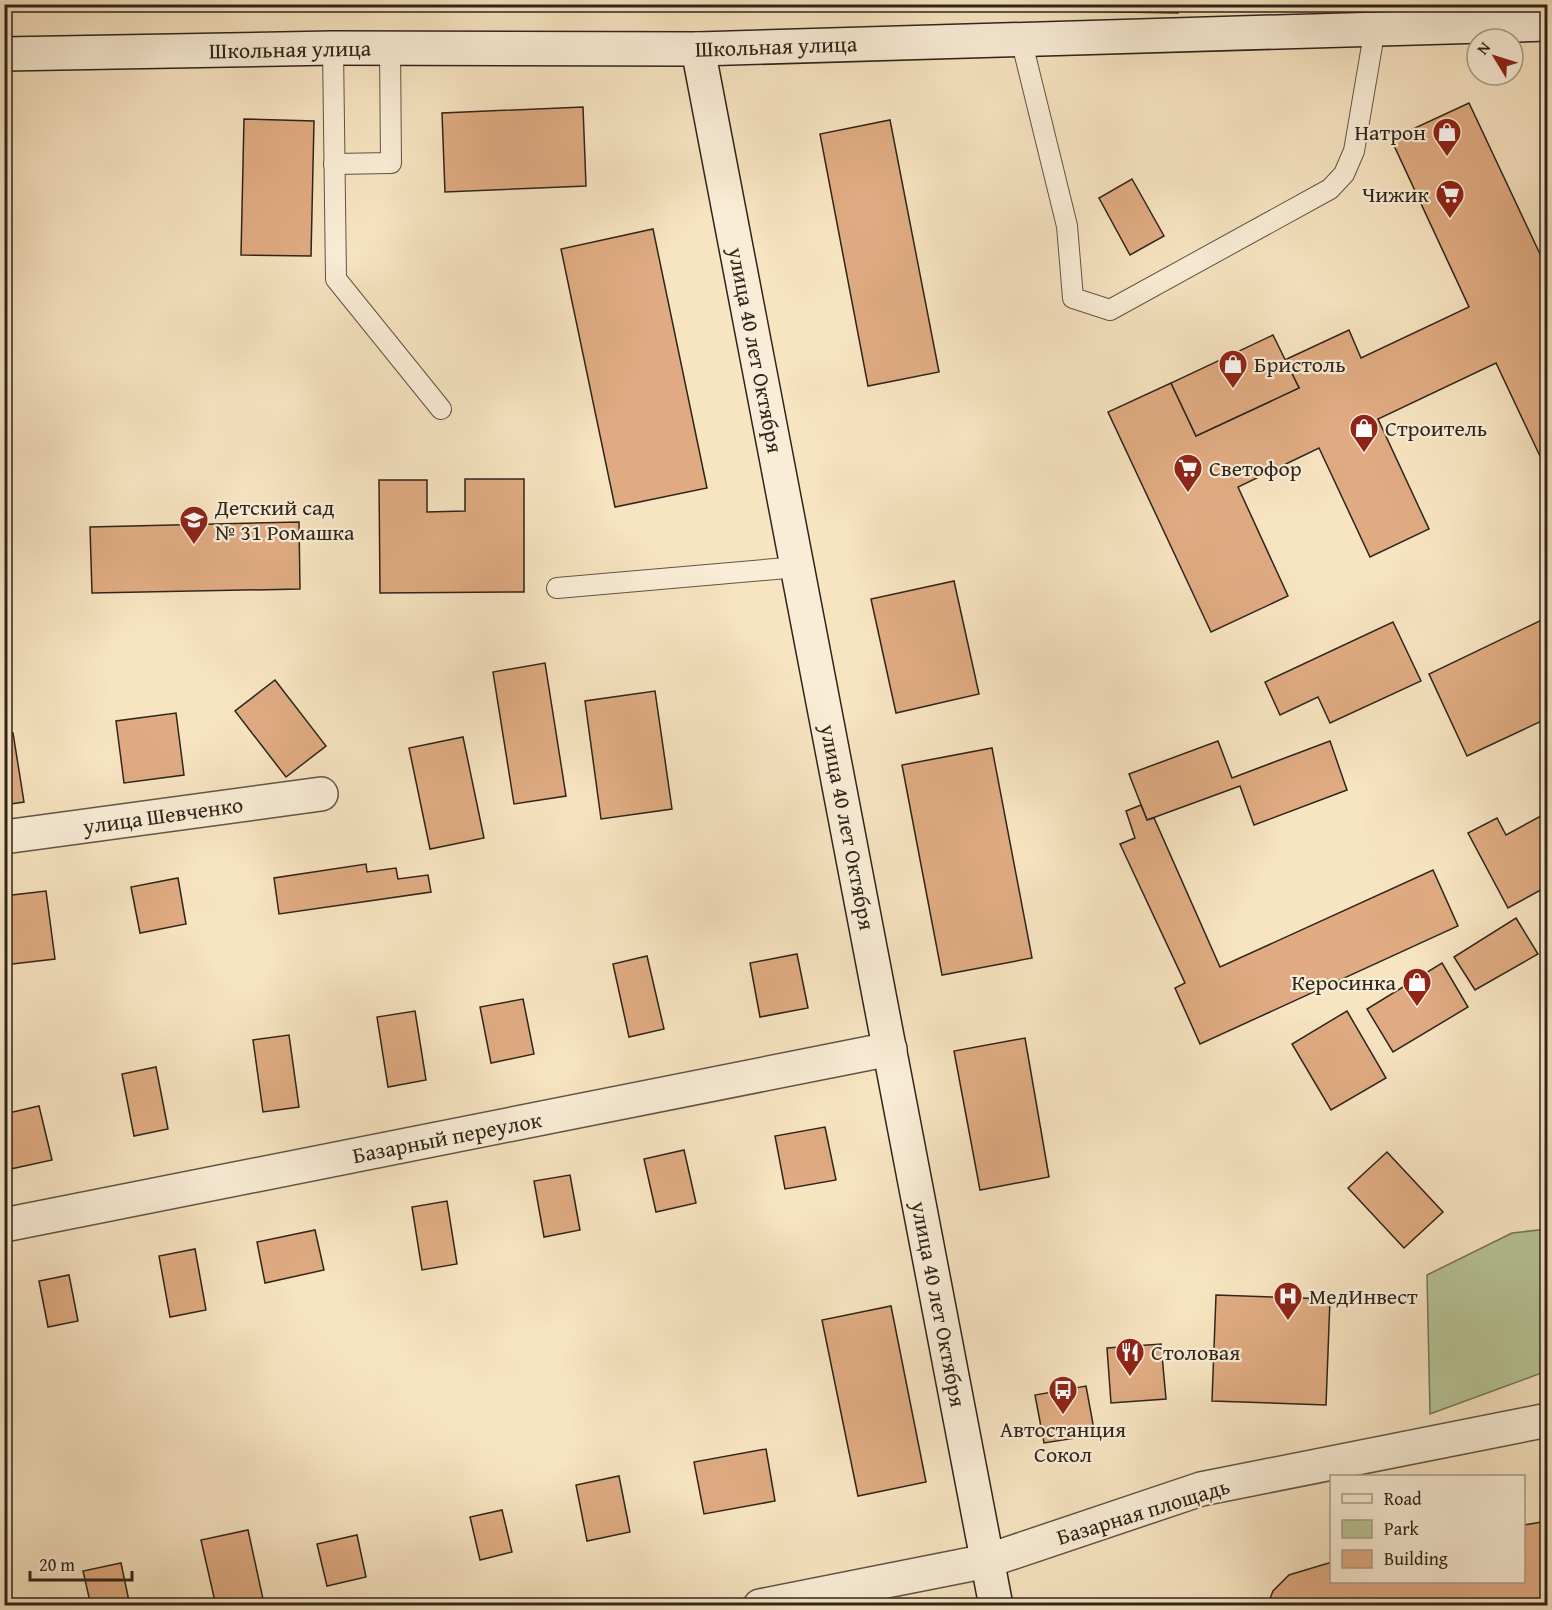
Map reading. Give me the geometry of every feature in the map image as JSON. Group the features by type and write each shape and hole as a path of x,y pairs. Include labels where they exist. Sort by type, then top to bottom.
{"street":[{"name":"Школьная улица","path":"4,54 333,48 698,48 1548,24"},
{"name":"улица 40 лет Октября","path":"698,48 996,1605"},
{"name":"улица Шевченко","path":"4,837 321,794"},
{"name":"Базарный переулок","path":"4,1225 890,1049"},
{"name":"Базарная площадь","path":"760,1605 987,1561 1201,1489 1548,1420"}],"lane":[{"path":"1022,39 1067,226 1073,298 1110,310 1330,189 1344,174 1354,151 1375,28"},
{"path":"333,48 336,279 441,409"},
{"path":"334,164 391,163 390,48"},
{"path":"557,588 798,567"}],"green space":[{"path":"1547,1229 1547,1371 1430,1414 1427,1275 1512,1233"}],"building":[{"path":"362,4 462,4 462,7 362,8"},
{"path":"1060,4 1178,4 1178,13 1060,11"},
{"path":"1469,103 1548,271 1548,473 1496,363 1378,419 1429,529 1370,557 1319,448 1238,487 1288,596 1211,632 1108,412 1171,383 1196,436 1299,388 1285,360 1289,358 1349,330 1361,358 1469,307 1391,139"},
{"path":"583,107 586,186 445,192 442,113"},
{"path":"244,119 314,121 311,256 241,255"},
{"path":"890,120 939,372 868,386 820,134"},
{"path":"1132,179 1164,236 1130,255 1099,198"},
{"path":"653,229 707,488 615,507 561,249"},
{"path":"1273,335 1299,388 1196,436 1171,383"},
{"path":"465,479 524,479 524,592 380,593 379,480 427,480 427,512 465,511"},
{"path":"299,522 300,589 92,593 90,527"},
{"path":"954,581 979,694 896,713 871,599"},
{"path":"1548,617 1548,718 1467,756 1429,674"},
{"path":"1393,622 1421,681 1330,723 1318,697 1280,715 1265,682"},
{"path":"545,663 566,796 514,804 493,672"},
{"path":"275,680 326,746 286,777 235,711"},
{"path":"655,691 672,809 601,819 585,701"},
{"path":"176,713 184,775 124,783 116,721"},
{"path":"13,733 24,802 4,805 4,734"},
{"path":"463,737 484,838 430,849 409,748"},
{"path":"1218,741 1232,778 1330,741 1347,790 1254,825 1240,786 1147,820 1129,774"},
{"path":"992,748 1032,958 942,975 902,765"},
{"path":"1141,805 1147,820 1154,818 1220,967 1433,870 1458,926 1200,1044 1175,988 1185,983 1120,844 1135,838 1126,811"},
{"path":"1548,812 1548,886 1508,908 1468,833 1497,818 1506,835"},
{"path":"366,864 367,872 396,868 398,879 428,875 431,892 279,914 274,878"},
{"path":"178,878 186,924 140,933 131,887"},
{"path":"46,891 55,959 4,965 4,896"},
{"path":"1516,918 1538,954 1475,990 1454,957"},
{"path":"797,954 808,1008 760,1017 750,963"},
{"path":"647,956 664,1029 629,1037 613,964"},
{"name":"Керосинка","path":"1442,963 1468,1007 1393,1052 1367,1009"},
{"path":"523,999 534,1054 491,1063 480,1007"},
{"path":"415,1011 426,1080 388,1087 377,1017"},
{"path":"1347,1011 1386,1078 1331,1110 1292,1044"},
{"path":"289,1035 299,1107 263,1112 253,1040"},
{"path":"1025,1038 1049,1177 980,1190 954,1051"},
{"path":"156,1067 168,1129 134,1136 122,1074"},
{"path":"39,1106 52,1160 6,1170 4,1114"},
{"path":"825,1127 836,1180 785,1189 775,1136"},
{"path":"684,1150 696,1203 656,1212 644,1159"},
{"path":"1387,1152 1443,1212 1404,1248 1348,1188"},
{"path":"570,1175 580,1230 544,1237 534,1181"},
{"path":"447,1201 457,1264 422,1270 412,1207"},
{"path":"315,1230 324,1270 265,1283 257,1242"},
{"path":"195,1249 206,1310 170,1317 159,1256"},
{"path":"69,1275 78,1321 48,1327 39,1281"},
{"path":"1216,1295 1330,1299 1326,1405 1212,1401"},
{"path":"891,1306 926,1482 858,1496 822,1320"},
{"path":"1161,1344 1166,1399 1111,1403 1107,1348"},
{"path":"1086,1386 1095,1435 1044,1443 1035,1395"},
{"path":"766,1449 775,1501 704,1514 694,1462"},
{"path":"619,1476 630,1532 587,1541 576,1485"},
{"path":"502,1510 512,1552 480,1560 470,1517"},
{"path":"1548,1521 1548,1606 1267,1606 1273,1591 1289,1575 1330,1563 1330,1583 1525,1583 1525,1525"},
{"path":"248,1530 263,1599 234,1606 216,1606 201,1540"},
{"path":"357,1535 366,1577 327,1586 317,1544"},
{"path":"121,1563 130,1606 91,1606 83,1571"}],"place":[{"name":"Натрон","path":"1447,158"},
{"name":"Чижик","path":"1450,220"},
{"name":"Бристоль","path":"1233,390"},
{"name":"Строитель","path":"1364,454"},
{"name":"Светофор","path":"1188,494"},
{"name":"Детский сад № 31 Ромашка","path":"194,546"},
{"name":"Керосинка","path":"1417,1008"},
{"name":"МедИнвест","path":"1288,1322"},
{"name":"Столовая","path":"1130,1378"},
{"name":"Автостанция Сокол","path":"1063,1416"}]}
